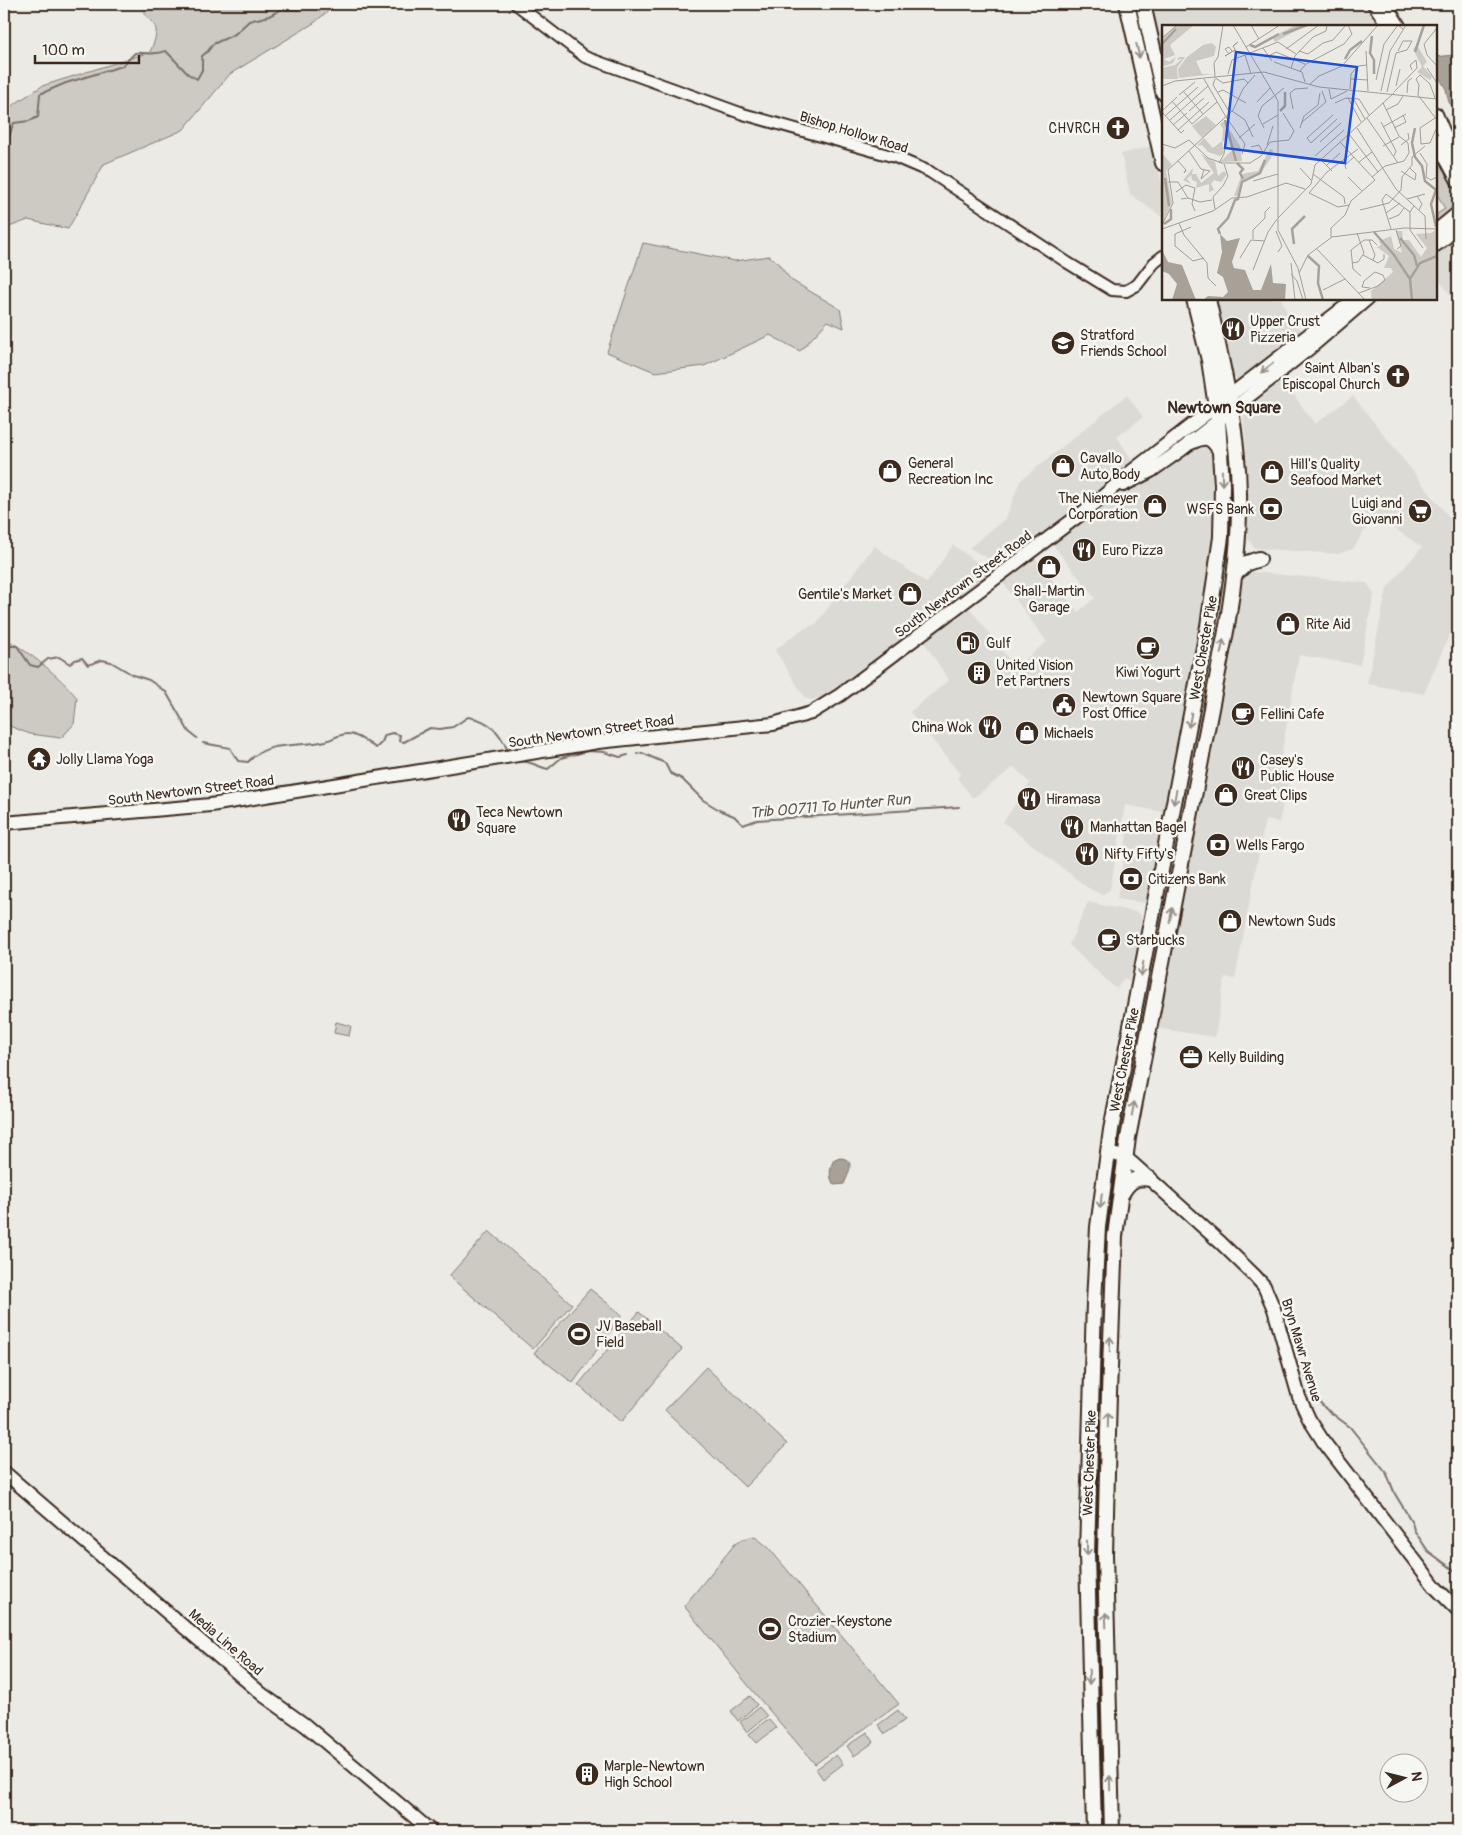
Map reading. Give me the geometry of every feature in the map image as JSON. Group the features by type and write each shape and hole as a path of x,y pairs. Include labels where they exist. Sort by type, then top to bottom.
{"highway":[{"path":"1128,4 1162,158"},
{"path":"1143,4 1162,88"},
{"name":"West Chester Pike","path":"1094,1831 1087,1591 1087,1516 1098,1227 1107,1153 1213,598 1222,521 1221,452 1218,413 1209,360 1194,300"},
{"name":"West Chester Pike","path":"1112,1831 1105,1530 1112,1283 1120,1195 1125,1157 1226,626 1235,574 1239,521 1239,489 1230,403 1208,300"},
{"path":"1191,442 1203,437 1209,438 1216,443 1221,452"},
{"path":"1235,574 1247,563 1258,558"},
{"path":"1120,1195 1126,1185 1132,1180 1140,1178 1150,1179"}],"main road":[{"path":"1374,4 1388,25"},
{"path":"1385,4 1399,25"},
{"path":"1437,116 1458,166"},
{"path":"1437,142 1458,181"},
{"path":"1437,231 1458,213"},
{"path":"1437,244 1458,228"},
{"path":"1112,490 1132,471 1218,413 1353,300"},
{"path":"1230,403 1317,342 1366,300"},
{"path":"1112,490 1151,471 1191,442 1218,413"},
{"name":"South Newtown Street Road","path":"4,823 211,805 598,742 773,724 795,719 817,710 840,695 1112,490"},
{"name":"Bryn Mawr Avenue","path":"1107,1153 1125,1157 1228,1249 1264,1286 1274,1309 1299,1397 1312,1425 1436,1588 1458,1610"},
{"name":"Media Line Road","path":"4,1472 263,1695 305,1724 431,1831"}],"street":[{"name":"Bishop Hollow Road","path":"516,4 585,57 744,114 895,157 930,172 1112,290 1126,291 1137,285 1154,263 1162,257"}],"shaded area":[{"path":"140,4 336,4 314,23 230,74 183,130 104,164 68,229 28,220 4,229 4,111 42,86 150,52 156,28"},
{"path":"1149,4 1369,4 1383,25 1162,25 1162,63"},
{"path":"1458,56 1458,116 1454,106 1449,103 1446,89 1437,74 1437,57"},
{"path":"1153,146 1162,185 1162,217 1130,194 1121,154"},
{"path":"1437,157 1453,182 1458,202 1453,212 1437,225 1437,214 1445,209 1437,194"},
{"path":"1458,234 1458,305 1437,277 1437,249"},
{"path":"643,243 735,261 769,256 776,261 791,280 840,309 844,328 828,321 800,351 770,335 704,366 655,372 607,352"},
{"path":"1213,300 1281,300 1288,314 1304,334 1243,379 1236,379 1225,355"},
{"path":"1282,379 1315,424 1353,396 1452,521 1458,518 1458,614 1424,694 1367,684 1387,588 1422,547 1386,523 1371,520 1353,549 1338,554 1255,548 1248,540 1247,458 1243,416 1250,404"},
{"path":"1127,395 1143,417 1117,437 1135,464 1004,567 969,548 1006,518 1020,481"},
{"path":"1201,442 1212,446 1213,545 1164,812 1125,805 1110,890 1102,895 1088,888 1003,822 1030,783 1014,767 973,798 957,778 960,774 910,712 949,680 924,642 968,606 1015,667 1047,642 1001,580 1033,556 1078,612 1095,598 1051,542 1114,494 1131,486"},
{"path":"953,545 995,575 942,608 824,696 811,700 805,698 775,650 801,630 816,624 874,546 927,583"},
{"path":"1243,571 1367,583 1374,594 1360,665 1299,655 1279,768 1291,771 1279,822 1265,820 1235,979 1225,977 1215,1037 1155,1028"},
{"path":"4,638 44,665 77,698 74,724 61,738 30,734 4,724"},
{"path":"1129,821 1162,829 1149,899 1146,903 1117,899"},
{"path":"1088,902 1139,913 1141,916 1130,981 1124,978 1117,988 1069,945"},
{"path":"336,1022 351,1026 349,1036 334,1033"},
{"path":"840,1158 848,1161 850,1168 844,1184 834,1185 830,1176 830,1169 834,1160"},
{"path":"489,1231 572,1304 533,1349 449,1276"},
{"name":"JV Baseball Field","path":"590,1289 622,1315 573,1383 534,1353"},
{"path":"639,1312 682,1349 621,1422 578,1385"},
{"path":"706,1367 787,1444 745,1487 665,1410"},
{"name":"Crozier-Keystone Stadium","path":"754,1536 768,1547 899,1704 815,1764 684,1606 735,1544 743,1539"},
{"path":"750,1696 757,1705 738,1721 731,1711"},
{"path":"759,1707 767,1716 747,1732 740,1722"},
{"path":"898,1710 905,1720 885,1734 878,1725"},
{"path":"768,1719 776,1728 757,1743 749,1734"},
{"path":"867,1732 874,1742 854,1756 847,1746"},
{"path":"836,1755 843,1764 823,1779 816,1769"}],"waterway":[{"path":"4,145 7,144 14,123 29,121 38,117 40,94 66,83 122,66 135,53 154,54 166,51 188,74 197,79 202,70 202,56 213,44 235,34 249,21 269,16 282,9 298,10 304,4"},
{"path":"323,4 328,4"},
{"path":"4,650 8,646 17,646 30,665 38,667 48,659 59,657 70,664 82,658 88,665 102,660 111,662 133,675 149,680 166,692 189,732 197,738"},
{"name":"Trib 00711 To Hunter Run","path":"203,743 230,748 238,761 248,762 256,755 274,747 316,743 345,734 355,735 376,748 382,742 385,735 392,733 400,735 399,741 404,742 430,728 453,727 468,717 482,721 493,728 508,751"},
{"name":"Trib 00711 To Hunter Run","path":"516,762 529,763 548,769 561,758 588,751 604,752 620,757 628,755"},
{"name":"Trib 00711 To Hunter Run","path":"637,754 642,753 665,763 670,773 682,779 703,800 721,811 734,816 743,825 757,820 959,807"},
{"path":"1303,1363 1306,1377 1314,1396 1326,1409 1350,1427 1386,1472 1395,1494 1412,1522 1414,1530 1428,1551 1458,1573"}],"place":[{"name":"CHVRCH","path":"1118,128"},
{"name":"Upper Crust Pizzeria","path":"1233,329"},
{"name":"Stratford Friends School","path":"1063,343"},
{"name":"Saint Alban's Episcopal Church","path":"1398,376"},
{"name":"Cavallo Auto Body","path":"1063,466"},
{"name":"General Recreation Inc","path":"890,471"},
{"name":"Hill's Quality Seafood Market","path":"1272,472"},
{"name":"The Niemeyer Corporation","path":"1155,506"},
{"name":"WSFS Bank","path":"1271,509"},
{"name":"Luigi and Giovanni","path":"1420,511"},
{"name":"Euro Pizza","path":"1084,550"},
{"name":"Shall-Martin Garage","path":"1049,567"},
{"name":"Gentile's Market","path":"910,594"},
{"name":"Rite Aid","path":"1288,624"},
{"name":"Gulf","path":"968,643"},
{"name":"Kiwi Yogurt","path":"1148,648"},
{"name":"United Vision Pet Partners","path":"979,673"},
{"name":"Newtown Square Post Office","path":"1064,705"},
{"name":"Fellini Cafe","path":"1243,714"},
{"name":"China Wok","path":"990,727"},
{"name":"Michaels","path":"1027,733"},
{"name":"Jolly Llama Yoga","path":"39,759"},
{"name":"Casey's Public House","path":"1243,768"},
{"name":"Great Clips","path":"1226,795"},
{"name":"Hiramasa","path":"1029,799"},
{"name":"Teca Newtown Square","path":"459,820"},
{"name":"Manhattan Bagel","path":"1072,827"},
{"name":"Wells Fargo","path":"1218,845"},
{"name":"Nifty Fifty's","path":"1087,854"},
{"name":"Citizens Bank","path":"1131,879"},
{"name":"Newtown Suds","path":"1230,921"},
{"name":"Starbucks","path":"1109,940"},
{"name":"Kelly Building","path":"1191,1057"},
{"name":"JV Baseball Field","path":"579,1334"},
{"name":"Crozier-Keystone Stadium","path":"770,1629"},
{"name":"Marple-Newtown High School","path":"587,1774"}],"district":[{"name":"Newtown Square","path":"1224,407"}]}
